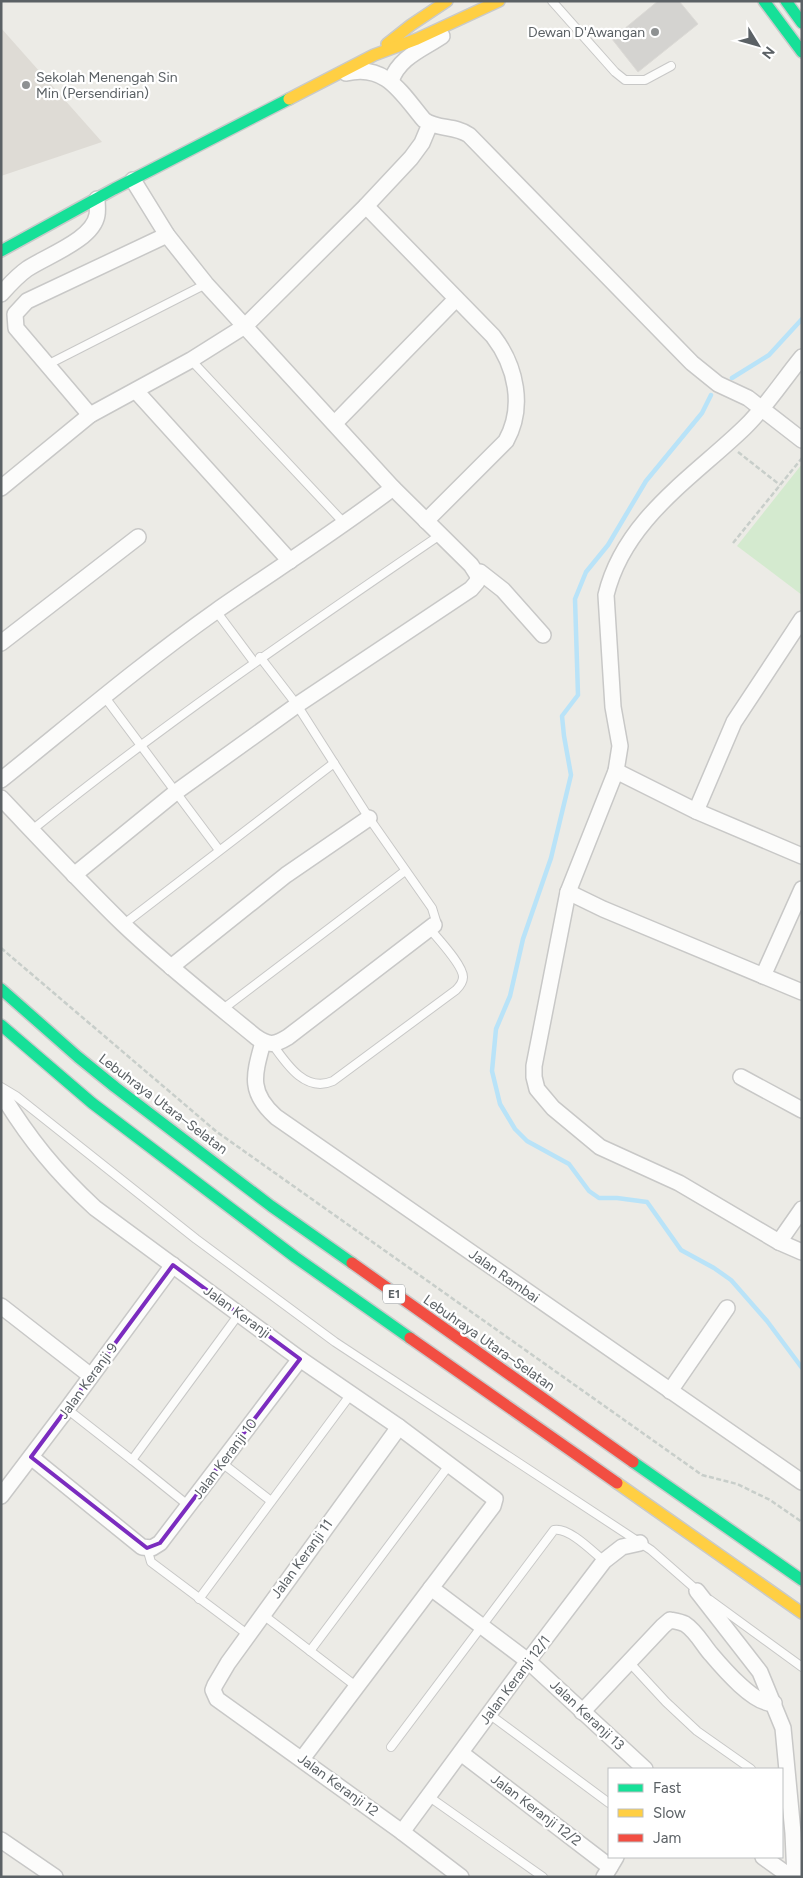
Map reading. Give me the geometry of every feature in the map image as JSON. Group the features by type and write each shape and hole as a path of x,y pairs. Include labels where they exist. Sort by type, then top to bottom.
{"main road":[{"path":"374,54 446,1"},
{"path":"1,251 374,54 417,39 499,1"},
{"path":"764,1 802,52"},
{"path":"786,1 802,23"},
{"name":"Lebuhraya Utara–Selatan","path":"1,990 107,1081 280,1212 802,1580"},
{"name":"E1","path":"1,1025 92,1103 295,1257 802,1613"}],"street":[{"path":"391,81 394,71 402,62 472,14"},
{"path":"329,78 356,70 368,71 383,76 391,81 424,120 438,127 463,130 692,363 718,384 748,398 802,440"},
{"path":"1,488 90,415 191,360 245,326 366,206 417,151 430,124"},
{"path":"133,180 167,235 206,284 393,488 471,565 478,576"},
{"path":"1,294 15,278 28,268 85,234 95,221 97,199"},
{"path":"366,206 493,336 506,356 516,389 515,418 512,430 501,446 426,521"},
{"path":"90,415 16,328 15,314 27,301 167,235"},
{"path":"335,423 456,300"},
{"path":"802,357 746,426 650,513 610,576 606,595 613,707 620,746 616,770 568,892 534,1066 537,1089 553,1108 600,1147 679,1183 779,1242 802,1252"},
{"path":"136,391 290,561"},
{"path":"1,780 104,696 216,612 345,524 393,488"},
{"path":"1,643 138,537"},
{"path":"74,875 176,792 297,705 471,589 477,582 480,572 495,583 543,635"},
{"path":"696,811 734,722 802,619"},
{"path":"616,770 696,811 802,856"},
{"path":"1,798 74,875 124,924 222,1009 268,1043 288,1037 432,927"},
{"path":"171,966 286,875 369,818"},
{"path":"762,976 802,889"},
{"path":"568,892 802,992"},
{"name":"Jalan Rambai","path":"268,1043 257,1063 256,1090 264,1105 276,1117 802,1482"},
{"path":"741,1077 802,1110"},
{"name":"Jalan Keranji","path":"1,1093 45,1157 68,1183 95,1208 300,1359 399,1427 492,1496 495,1502 431,1588"},
{"path":"779,1242 802,1209"},
{"name":"Jalan Keranji 9","path":"1,1496 173,1265"},
{"path":"1,1306 91,1376"},
{"path":"670,1391 727,1308"},
{"name":"Jalan Keranji 10","path":"144,1548 156,1546 160,1543 300,1359"},
{"name":"Jalan Keranji 11","path":"215,1694 214,1690 218,1678 247,1634 399,1427"},
{"path":"31,1457 144,1548"},
{"name":"Jalan Keranji 12/1","path":"402,1832 604,1561 622,1547 640,1543"},
{"path":"302,1759 431,1588"},
{"name":"Jalan Keranji 13","path":"431,1588 528,1661 644,1768"},
{"path":"697,1591 760,1672 783,1728 793,1877"},
{"path":"582,1712 670,1620 684,1623 712,1656 750,1694 766,1703 774,1703"},
{"name":"Jalan Keranji 12","path":"215,1694 217,1699 302,1759 461,1877"},
{"name":"Jalan Keranji 12/2","path":"461,1752 610,1867"},
{"path":"1,1840 55,1877"},
{"path":"764,1858 793,1877"}],"lane":[{"path":"552,1 614,72 625,80 645,80 671,66"},
{"path":"47,365 206,284"},
{"path":"191,360 345,524"},
{"path":"32,830 140,745 257,660 440,535"},
{"path":"216,612 297,705 369,818 432,908 436,921 432,927 461,969 463,978 456,990 328,1083 318,1084 304,1079 288,1066 268,1043"},
{"path":"104,696 219,850"},
{"path":"124,924 334,762"},
{"path":"222,1009 405,871"},
{"path":"1,1087 16,1096 196,1239 334,1342 640,1543 669,1565 697,1591 802,1667"},
{"path":"132,1460 239,1314"},
{"path":"199,1599 351,1394"},
{"path":"67,1409 189,1506"},
{"path":"222,1463 271,1501"},
{"path":"310,1651 450,1464"},
{"path":"391,1747 554,1530 559,1529 570,1534 604,1561"},
{"path":"144,1548 151,1562 247,1634"},
{"path":"262,1614 357,1687"},
{"path":"629,1662 666,1702 697,1731 750,1768"},
{"path":"489,1714 608,1802"},
{"path":"428,1796 543,1877"}],"path":[{"path":"727,443 780,485"},
{"path":"733,543 802,458"},
{"path":"1,948 225,1137 702,1475 737,1484 770,1500 802,1522"}],"highlighted area":[{"path":"173,1265 300,1359 160,1543 147,1548 31,1457"}],"shaded area":[{"name":"Sekolah Menengah Sin Min (Persendirian)","path":"1,28 102,142 1,176"}],"green space":[{"path":"802,464 802,595 737,546"}],"building":[{"name":"Dewan D'Awangan","path":"658,1 679,1 698,24 638,72 612,39"}],"waterway":[{"path":"732,378 769,355 802,319"},
{"path":"711,395 702,413 646,481 608,545 586,572 575,599 578,695 562,716 571,775 551,858 523,939 510,996 496,1029 492,1071 500,1104 515,1129 527,1141 569,1164 589,1191 599,1198 647,1202 681,1250 714,1268 731,1280 767,1321 802,1368"}],"traffic: fast":[{"path":"764,1 802,52"},
{"path":"786,1 802,23"},
{"path":"1,251 114,189 289,99"},
{"path":"1,989 115,1087 271,1206 352,1263"},
{"path":"1,1025 92,1103 295,1257 410,1338"},
{"path":"633,1462 802,1580"}],"traffic: slow":[{"path":"387,44 447,1"},
{"path":"289,99 374,55 417,39 499,1"},
{"path":"617,1483 802,1613"}],"traffic: jam":[{"path":"352,1263 633,1462"},
{"path":"410,1338 617,1483"}],"place":[{"name":"Dewan D'Awangan","path":"655,32"},
{"name":"Sekolah Menengah Sin Min (Persendirian)","path":"26,85"}]}
